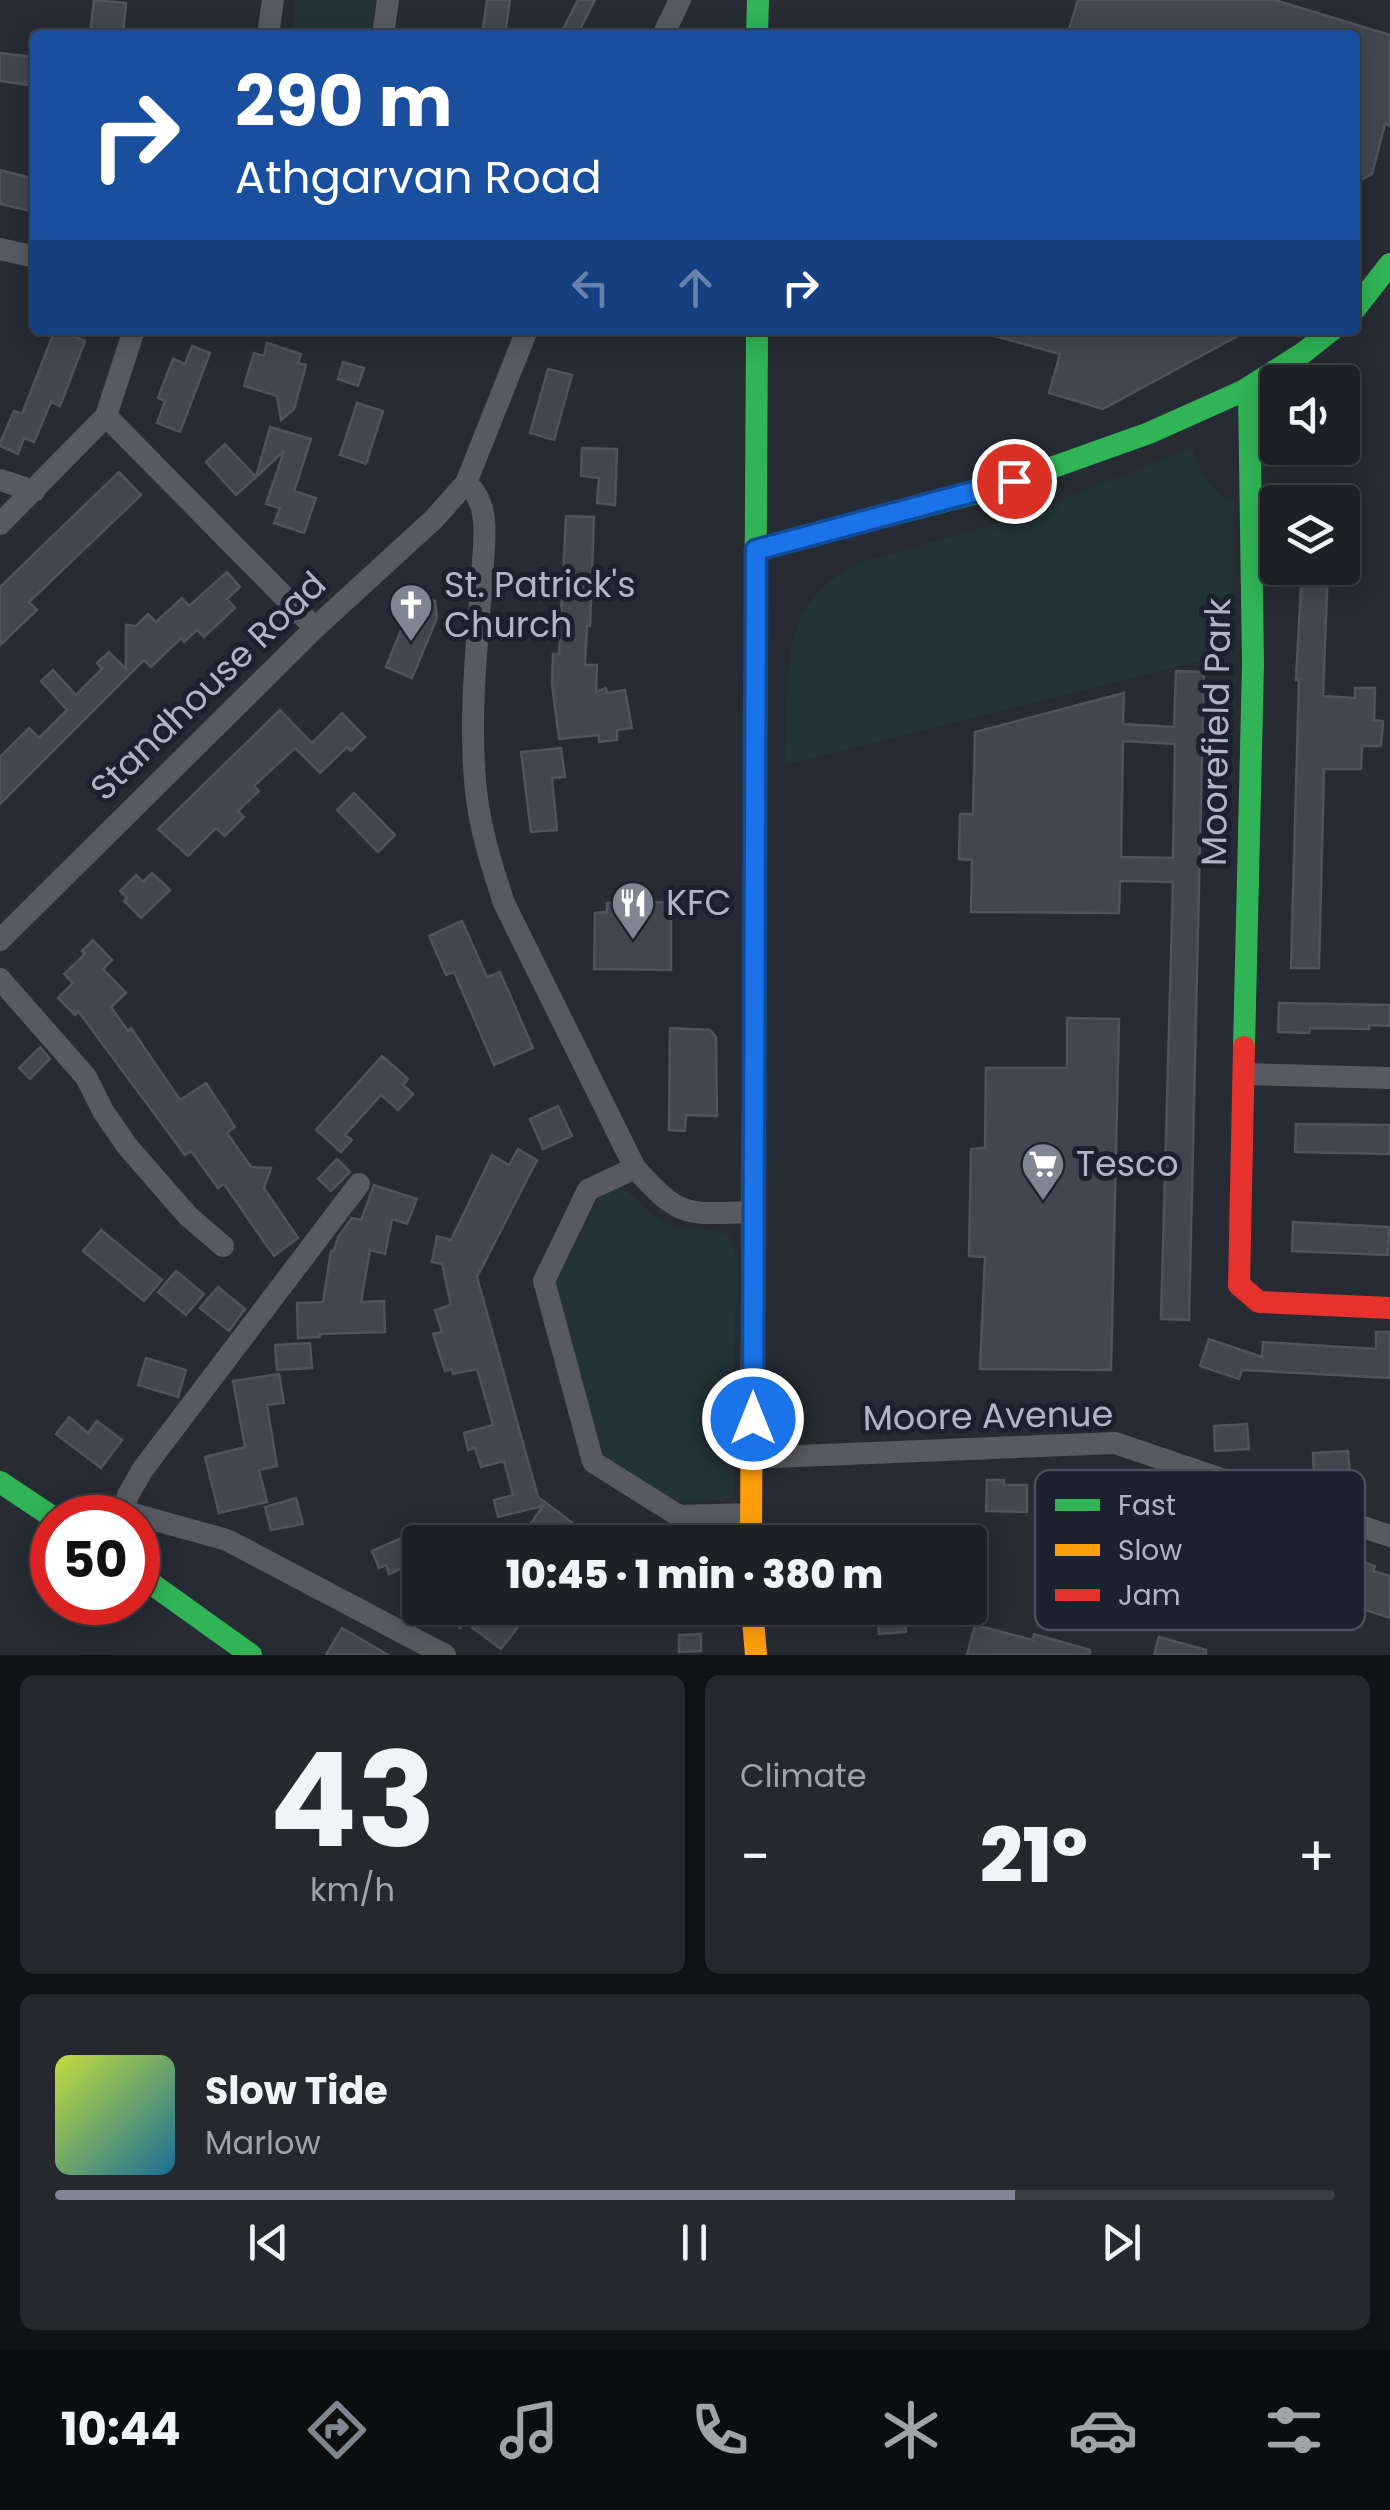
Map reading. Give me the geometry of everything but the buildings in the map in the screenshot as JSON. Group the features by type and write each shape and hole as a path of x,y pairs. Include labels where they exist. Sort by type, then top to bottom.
{"main road":[{"path":"757,30 758,0"},
{"path":"1360,303 1390,264"},
{"path":"750,1525 757,335"},
{"path":"756,550 985,491 1181,423 1249,391 1326,335"},
{"name":"Moorefield Park","path":"1249,391 1254,643 1239,1286 1259,1302 1390,1308"},
{"path":"0,1482 30,1502"},
{"path":"160,1590 251,1655"},
{"path":"753,1625 756,1655"}],"street":[{"path":"384,30 388,0"},
{"path":"666,30 680,0"},
{"path":"265,1 268,30"},
{"path":"0,250 30,256"},
{"path":"0,524 106,416 132,335"},
{"path":"525,335 466,484 479,494 485,524 473,706 476,793 491,862 510,916 635,1168 666,1202 695,1214 752,1212"},
{"path":"106,416 315,628"},
{"path":"0,480 34,491"},
{"name":"Standhouse Road","path":"0,940 466,484"},
{"path":"0,979 86,1077 102,1111 127,1146 188,1216 222,1246"},
{"path":"1246,1074 1390,1078"},
{"path":"635,1168 588,1190 544,1281 593,1462 679,1516 750,1514"},
{"path":"128,1495 143,1469 358,1184"},
{"name":"Moore Avenue","path":"752,1458 1114,1443 1194,1470"},
{"path":"160,1524 227,1540 266,1564 446,1655"},
{"name":"Moore Avenue","path":"1365,1528 1390,1536"}],"shaded area":[{"path":"295,0 381,0 377,30 292,30"},
{"path":"1192,448 1212,487 1233,500 1232,653 785,765 792,646 800,620 815,596 837,576 869,560 1002,522"},
{"path":"617,1184 666,1223 729,1235 738,1262 732,1386 722,1389 728,1423 734,1423 734,1493 729,1499 685,1502 663,1495 603,1454 555,1284 599,1197"}],"traffic: fast":[{"path":"757,30 758,0"},
{"path":"1360,303 1390,264"},
{"path":"755,668 757,335"},
{"path":"756,550 992,489 1149,433 1243,391 1326,335"},
{"path":"1244,1047 1253,665 1249,391"},
{"path":"0,1482 30,1502"},
{"path":"160,1590 251,1655"}],"traffic: slow":[{"path":"751,1525 755,668"},
{"path":"753,1625 756,1655"}],"traffic: jam":[{"path":"1244,1047 1239,1285 1259,1302 1390,1308"}],"place":[{"name":"St. Patrick's Church","path":"411,643"},
{"name":"KFC","path":"633,941"},
{"name":"Tesco","path":"1043,1202"}],"route":[{"path":"753,1419 756,550 1014,481"}]}
